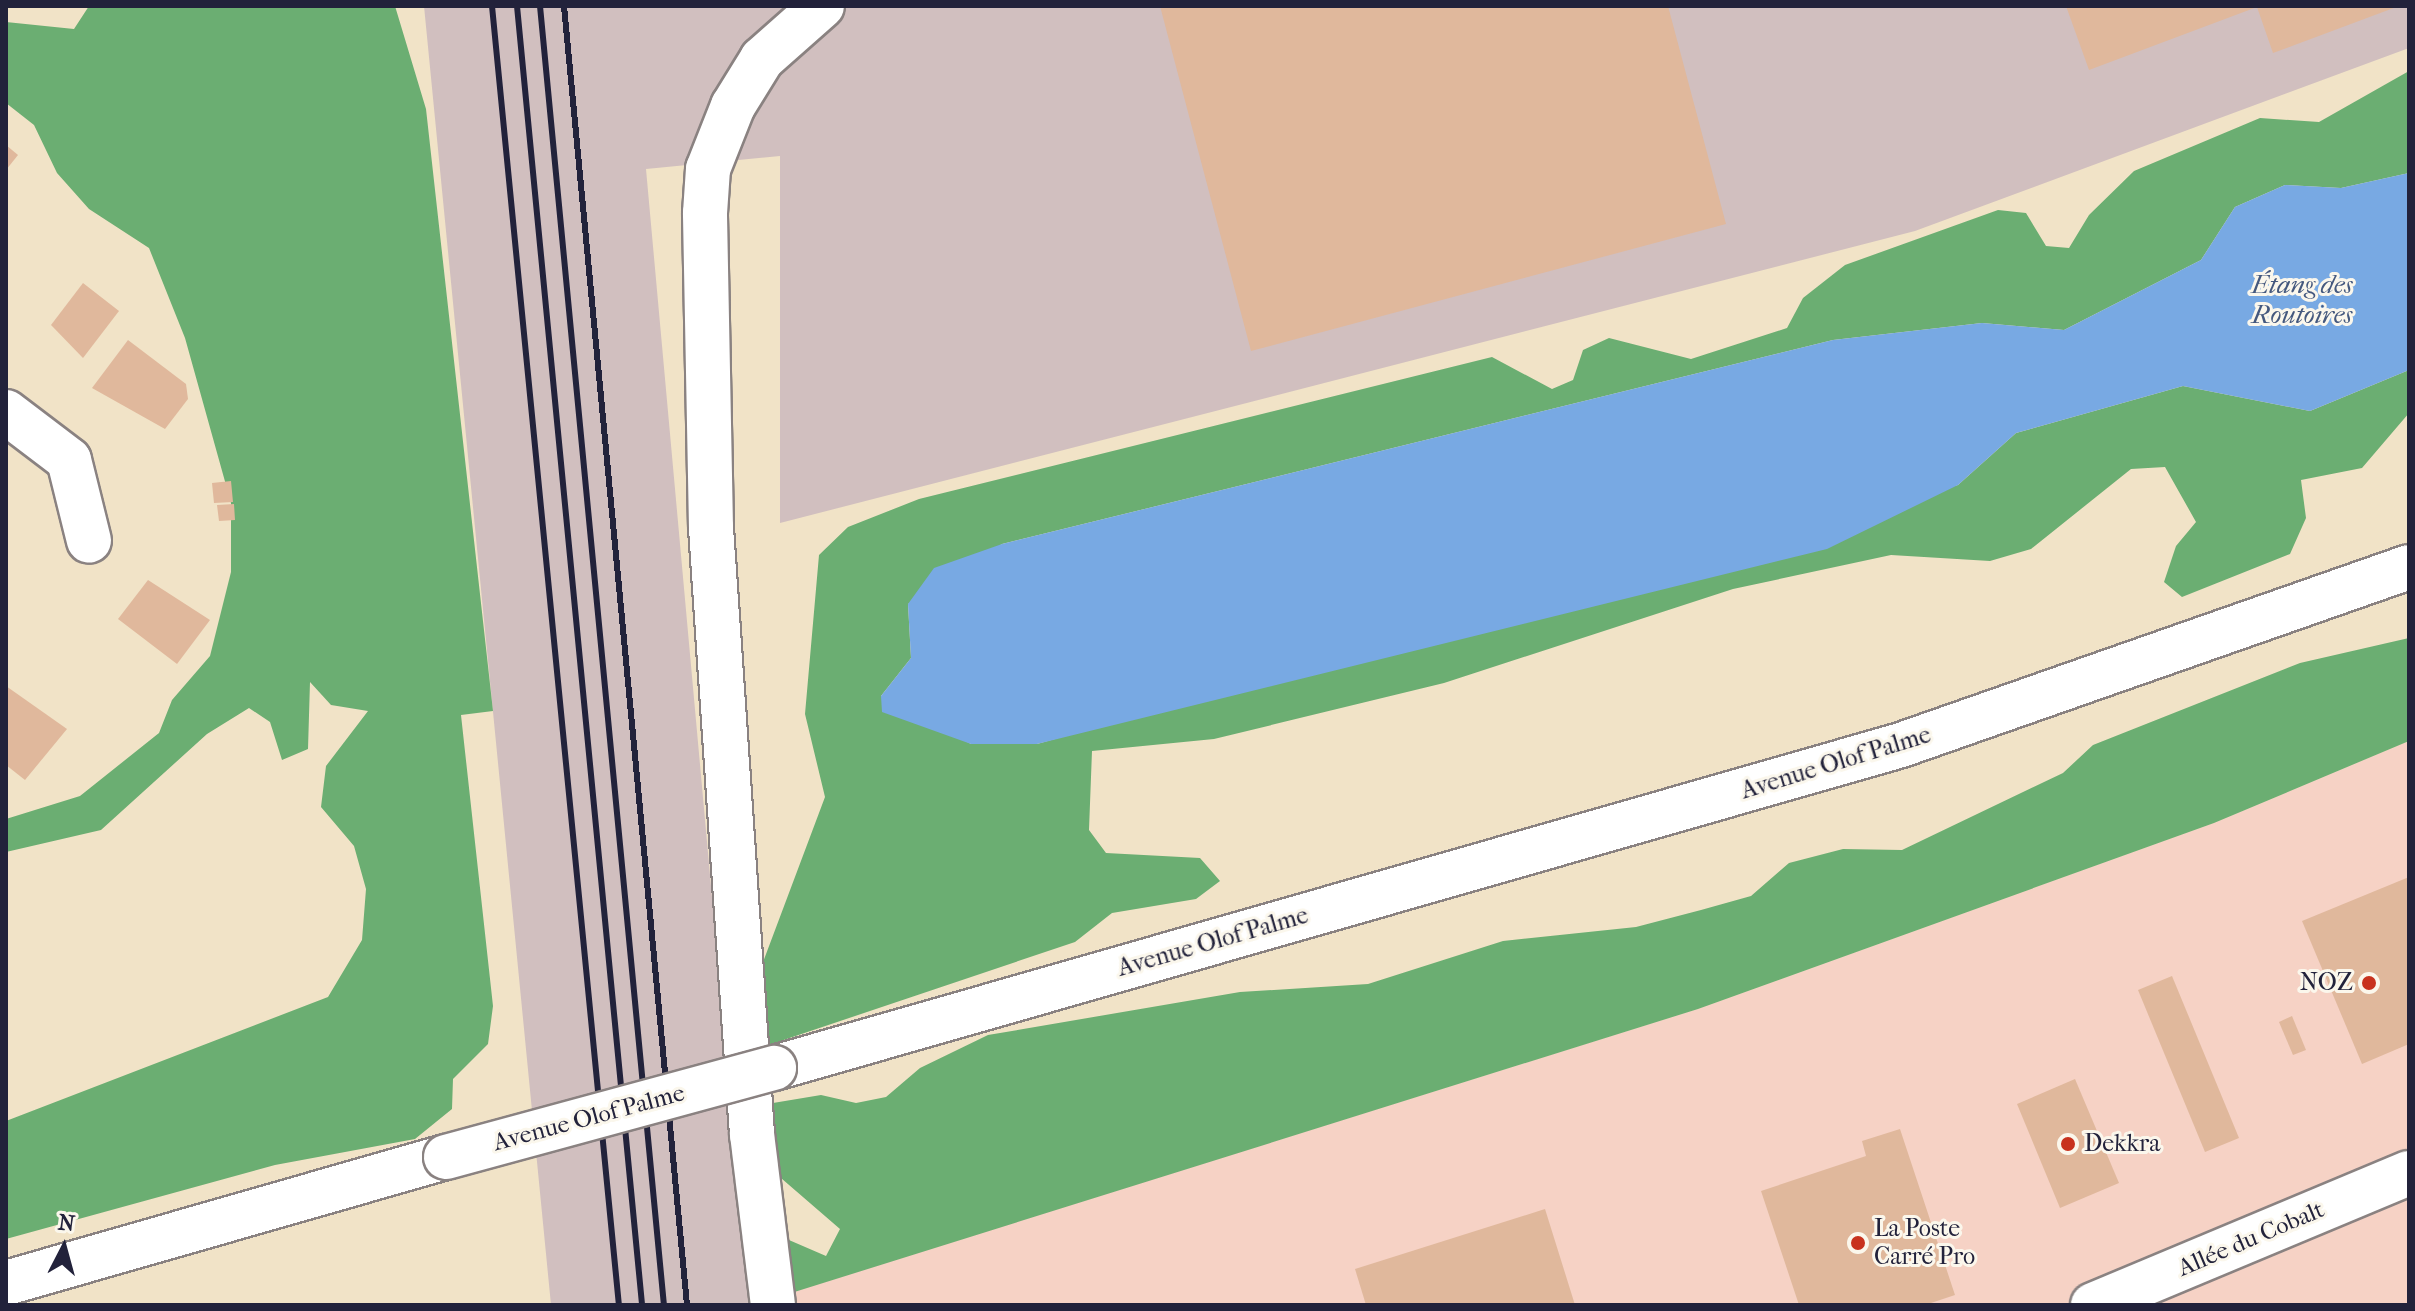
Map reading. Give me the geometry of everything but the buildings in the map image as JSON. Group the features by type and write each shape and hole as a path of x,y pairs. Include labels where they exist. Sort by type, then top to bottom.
{"main road":[{"path":"773,1305 752,1134 711,528 705,213 708,169 733,106 762,59 822,6"},
{"path":"6,412 69,460 89,541"},
{"name":"Avenue Olof Palme","path":"6,1283 446,1157 774,1068 1901,745 2409,567"},
{"name":"Allée du Cobalt","path":"2093,1305 2409,1173"}],"shaded area":[{"path":"424,6 2409,6 2409,48 1915,231 780,523 780,156 646,169 749,1305 551,1305"},
{"path":"2409,741 2409,1305 749,1305 1698,1009 2214,823"}],"green space":[{"path":"89,6 395,6 426,109 493,711 461,715 493,1006 488,1044 453,1079 452,1109 415,1139 275,1165 6,1239 6,1121 328,997 362,940 366,889 354,846 321,807 326,766 368,711 331,705 310,682 308,749 282,760 270,722 249,708 207,734 101,830 6,852 6,819 80,796 159,733 172,700 210,656 231,572 231,503 185,338 149,248 89,209 57,173 34,125 6,103 6,22 74,29"},
{"path":"2409,71 2409,173 2341,188 2285,185 2235,207 2201,260 2064,330 1982,323 1833,340 1002,544 908,604 911,658 881,696 971,744 1037,744 1958,485 2016,433 2183,386 2310,411 2409,370 2409,413 2362,468 2301,480 2306,518 2290,554 2182,597 2164,582 2176,546 2196,522 2165,467 2131,469 2031,549 1990,561 1891,555 1733,589 1444,683 1214,739 1092,751 1089,830 1106,853 1200,858 1220,881 1196,899 1112,913 1075,942 760,1048 754,986 825,797 805,714 819,555 848,527 919,499 1492,357 1552,389 1573,380 1583,350 1609,338 1691,359 1787,328 1803,298 1845,265 1998,210 2026,213 2046,246 2069,248 2089,215 2134,171 2260,118 2319,122"},
{"path":"2409,638 2409,741 2214,823 1698,1009 788,1294 782,1237 826,1256 840,1229 774,1172 767,1104 821,1095 856,1103 886,1097 920,1068 988,1035 1240,992 1368,984 1503,941 1636,927 1751,896 1789,863 1843,849 1902,850 2063,773 2093,745 2300,663"}],"water":[{"name":"Étang des Routoires","path":"2409,173 2409,370 2310,411 2183,386 2016,433 1958,485 1827,549 1037,744 971,744 882,712 881,696 911,658 908,604 934,568 1002,544 1833,340 1982,323 2064,330 2201,260 2235,207 2285,185 2341,188"}],"railway":[{"path":"492,6 619,1305"},
{"path":"517,6 642,1305"},
{"path":"540,6 664,1305"},
{"path":"564,6 687,1305"}],"place":[{"name":"NOZ","path":"2369,983"},
{"name":"Dekkra","path":"2068,1144"},
{"name":"La Poste Carré Pro","path":"1858,1243"}]}
